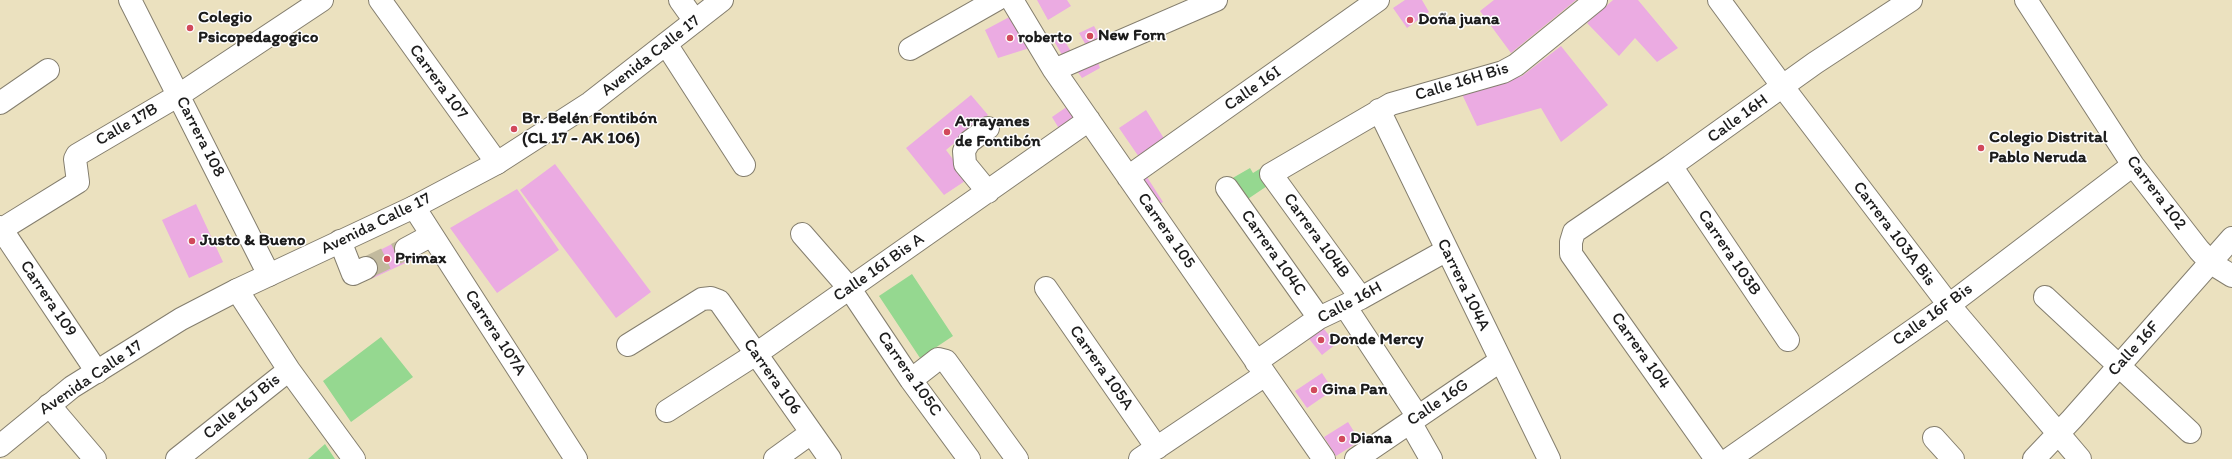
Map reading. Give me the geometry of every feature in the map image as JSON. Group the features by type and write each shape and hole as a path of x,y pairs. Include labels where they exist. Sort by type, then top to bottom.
{"street":[{"name":"Carrera 108","path":"130,0 269,275"},
{"name":"Calle 17B","path":"1,228 78,182 75,159 76,155 179,95 322,0"},
{"name":"Carrera 107","path":"380,0 497,163"},
{"path":"680,0 695,21"},
{"name":"Avenida Calle 17","path":"0,446 49,405 97,372 182,319 237,290 414,207 497,163 590,103 722,0"},
{"path":"910,49 996,0"},
{"name":"Carrera 105","path":"1012,0 1054,70 1261,368 1319,457"},
{"path":"1054,70 1216,0"},
{"name":"Calle 16I","path":"1128,177 1378,0"},
{"name":"Calle 16H Bis","path":"1271,174 1391,104 1503,72 1516,65 1596,0"},
{"name":"Carrera 103A Bis","path":"1719,0 1782,87 1949,305 2080,459"},
{"name":"Calle 16H","path":"1571,242 1574,232 1671,166 1815,63 1911,0"},
{"name":"Carrera 102","path":"2026,0 2134,165 2211,263 2232,276"},
{"path":"666,44 744,165"},
{"path":"0,103 48,70"},
{"name":"Carrera 104A","path":"1379,110 1549,459"},
{"name":"Calle 16I Bis A","path":"666,411 756,354 1089,120"},
{"path":"988,128 969,142 964,151 965,164 988,192"},
{"name":"Calle 16F Bis","path":"1729,459 1949,305 2134,165"},
{"name":"Carrera 103B","path":"1671,166 1788,340"},
{"name":"Carrera 104B","path":"1271,174 1353,302 1414,419 1431,459"},
{"name":"Carrera 104C","path":"1227,188 1319,318"},
{"name":"Carrera 107A","path":"414,207 576,459"},
{"name":"Carrera 109","path":"1,228 97,372"},
{"name":"Carrera 105C","path":"802,234 850,289 911,380 969,459"},
{"path":"406,249 432,235"},
{"name":"Calle 16F","path":"2034,459 2120,365 2232,238"},
{"path":"340,241 353,274 366,268"},
{"name":"Carrera 104","path":"1571,242 1571,254 1716,459"},
{"name":"Calle 16H","path":"1148,453 1261,368 1319,318 1353,302 1446,250"},
{"name":"Carrera 105A","path":"1046,288 1148,453"},
{"path":"237,290 289,370 354,459"},
{"path":"2045,297 2120,365 2190,432"},
{"name":"Carrera 106","path":"628,345 702,299 711,298 719,301 830,459"},
{"name":"Carrera 105C","path":"911,380 938,359 946,361 1016,459"},
{"name":"Calle 16G","path":"1356,459 1500,361"},
{"name":"Calle 16J Bis","path":"177,459 289,370"},
{"path":"49,405 95,459"},
{"path":"775,459 811,433"},
{"path":"1934,438 1953,459"}],"green space":[{"path":"1266,165 1273,182 1239,205 1224,183 1250,168 1253,173"},
{"path":"912,274 953,336 920,358 879,296"},
{"path":"381,337 413,377 351,422 323,381"},
{"path":"325,444 335,459 308,459"}],"building":[{"path":"1037,0 1067,0 1071,6 1048,20"},
{"name":"Doña juana","path":"1405,0 1422,0 1429,12 1407,28 1393,8"},
{"path":"1494,0 1576,0 1511,53 1480,11"},
{"path":"1613,0 1638,0 1678,48 1657,62 1635,38 1619,56 1587,23"},
{"name":"roberto","path":"1015,14 1036,46 998,58 985,30"},
{"name":"New Forn","path":"1094,26 1101,39 1087,47 1079,33"},
{"path":"1062,37 1074,56 1065,60 1054,41"},
{"path":"1561,46 1608,105 1561,142 1541,108 1477,126 1461,92 1522,76"},
{"path":"1096,57 1100,68 1082,78 1075,68"},
{"name":"Arrayanes de Fontibón","path":"971,95 988,115 946,150 968,179 944,195 906,148"},
{"path":"1068,106 1080,124 1063,135 1052,117"},
{"path":"1146,110 1165,140 1139,157 1119,128"},
{"path":"555,164 651,292 616,318 520,190"},
{"path":"1147,177 1163,202 1154,207 1139,183"},
{"path":"517,189 559,250 497,293 450,228"},
{"name":"Justo & Bueno","path":"196,204 223,262 189,278 162,220"},
{"name":"Primax","path":"402,239 412,260 371,279 362,259"},
{"name":"Donde Mercy","path":"1320,324 1336,344 1322,355 1306,335"},
{"name":"Gina Pan","path":"1322,373 1333,390 1307,408 1295,391"},
{"name":"Diana","path":"1348,422 1360,441 1336,456 1324,437"}],"tunnel":[{"path":"366,268 406,249"}],"place":[{"name":"Doña juana","path":"1410,20"},
{"name":"Colegio Psicopedagogico","path":"190,28"},
{"name":"New Forn","path":"1090,36"},
{"name":"roberto","path":"1010,38"},
{"name":"Br. Belén Fontibón (CL 17 - AK 106)","path":"514,129"},
{"name":"Arrayanes de Fontibón","path":"947,132"},
{"name":"Colegio Distrital Pablo Neruda","path":"1981,148"},
{"name":"Justo & Bueno","path":"192,241"},
{"name":"Primax","path":"387,259"},
{"name":"Donde Mercy","path":"1321,340"},
{"name":"Gina Pan","path":"1314,390"},
{"name":"Diana","path":"1342,439"}]}
